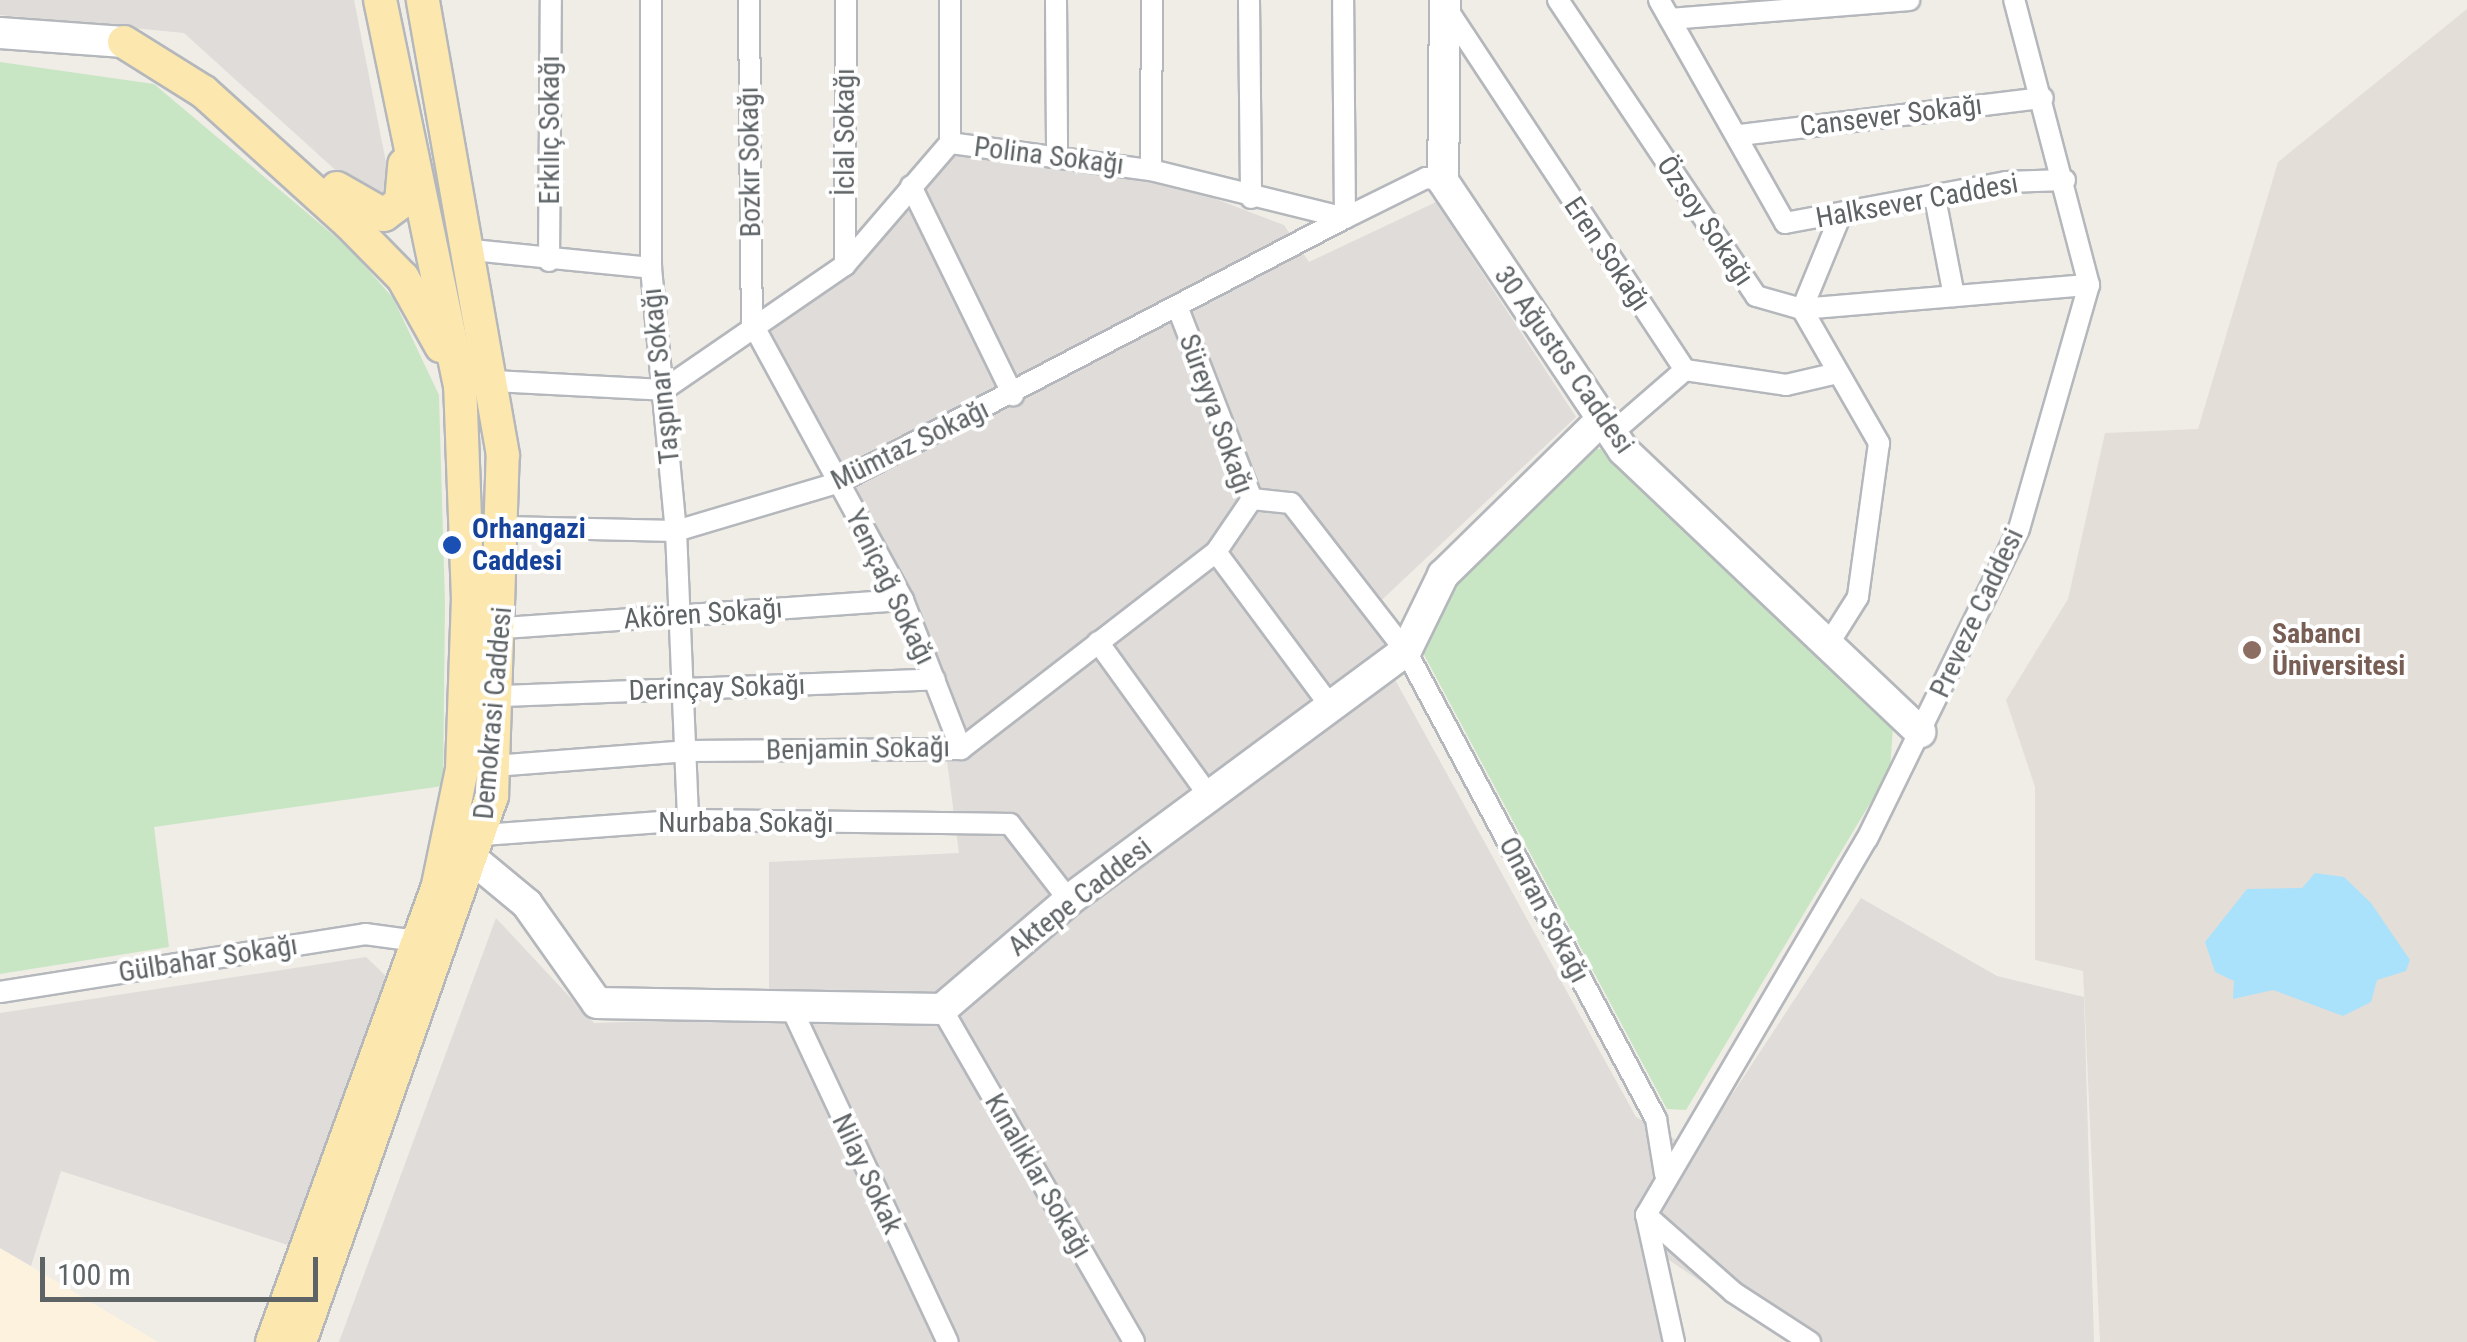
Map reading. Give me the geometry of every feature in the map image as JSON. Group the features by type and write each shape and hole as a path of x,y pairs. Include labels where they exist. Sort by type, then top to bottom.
{"main road":[{"name":"Demokrasi Caddesi","path":"300,1342 432,935 462,769 468,600 460,386 380,0"},
{"name":"Demokrasi Caddesi","path":"272,1342 432,935 478,847 494,766 505,527 494,381 423,0"},
{"path":"124,42 196,66 373,214 393,210 405,190 401,110"},
{"path":"124,42 204,92 348,222 412,292 460,386"},
{"path":"348,222 393,240 427,228 457,184"},
{"path":"314,1342 456,960 432,935"}],"street":[{"name":"Erkılıç Sokağı","path":"548,261 551,0"},
{"name":"Taşpınar Sokağı","path":"651,0 650,268 676,531 688,820"},
{"name":"Bozkır Sokağı","path":"749,0 752,324"},
{"name":"İclal Sokağı","path":"844,265 846,0"},
{"path":"950,0 950,144"},
{"path":"1056,0 1057,155"},
{"path":"1151,170 1152,0"},
{"path":"1249,0 1251,198"},
{"path":"1343,0 1346,218 1426,178 1443,180 1445,3"},
{"name":"Özsoy Sokağı","path":"1558,0 1756,296 1802,308"},
{"name":"Halksever Caddesi","path":"1659,0 1740,135 1786,224 2065,180"},
{"path":"1670,20 1909,0"},
{"name":"Preveze Caddesi","path":"1646,1215 1666,1174 1867,839 2020,529 2089,285 2065,180 2014,0"},
{"name":"Eren Sokağı","path":"1445,3 1685,370"},
{"path":"0,32 124,42"},
{"name":"Cansever Sokağı","path":"1740,135 2043,98"},
{"name":"Polina Sokağı","path":"663,390 752,324 844,265 950,144 1151,170 1251,198 1346,218"},
{"name":"30 Ağustos Caddesi","path":"1443,180 1606,427 1920,732"},
{"path":"911,186 1013,394"},
{"path":"1935,198 1954,296"},
{"path":"1802,308 1842,214"},
{"name":"Mümtaz Sokağı","path":"505,527 676,531 837,483 1179,311 1346,218"},
{"path":"472,250 548,261 650,268"},
{"path":"1802,308 2089,285"},
{"path":"1802,308 1879,444 1858,597 1829,644"},
{"name":"Süreyya Sokağı","path":"1179,311 1252,500 1216,552"},
{"name":"Yeniçağ Sokağı","path":"752,324 903,600 961,749"},
{"path":"1606,427 1685,370 1786,386 1838,373"},
{"path":"494,381 663,390"},
{"name":"Aktepe Caddesi","path":"942,1010 1068,900 1212,800 1406,650 1443,575 1606,427"},
{"name":"Onaran Sokağı","path":"1252,500 1291,503 1406,650 1656,1119 1666,1174"},
{"path":"1216,552 1332,708"},
{"name":"Benjamin Sokağı","path":"494,766 688,751 961,749 1216,552"},
{"name":"Akören Sokağı","path":"503,628 903,600"},
{"path":"1098,642 1212,800"},
{"name":"Derinçay Sokağı","path":"500,696 935,679"},
{"name":"Nurbaba Sokağı","path":"478,847 688,820 1010,824 1068,900"},
{"path":"478,847 527,904 597,1002 942,1010"},
{"name":"Gülbahar Sokağı","path":"0,992 365,934 432,935"},
{"name":"Nilay Sokak","path":"789,1004 948,1342"},
{"name":"Kınalıklar Sokağı","path":"942,1010 1134,1342"},
{"path":"1646,1215 1674,1342"},
{"path":"1646,1215 1733,1292 1810,1342"}],"shaded area":[{"path":"0,0 354,0 393,198 373,204 184,33 0,15"},
{"name":"Sabancı Üniversitesi","path":"2467,9 2467,1342 2100,1342 2083,971 2035,960 2035,787 2006,700 2068,599 2105,433 2198,429 2278,162"},
{"path":"945,143 1153,175 1284,225 1309,262 1436,202 1576,417 1369,612 1393,646 1382,656 1636,1117 1695,1151 1861,898 1997,976 2084,997 2094,1342 1790,1342 1669,1260 1683,1342 339,1342 496,918 594,1023 769,1017 769,862 959,853 944,738 900,620 745,321 842,259"},
{"path":"366,957 389,979 291,1246 61,1171 31,1266 0,1248 0,1013"},
{"path":"0,1248 158,1342 0,1342"}],"green space":[{"path":"0,62 154,84 350,249 393,298 439,395 445,604 443,786 154,827 169,947 0,974"},
{"path":"1590,449 1603,449 1893,728 1890,770 1686,1110 1667,1109 1421,649 1448,579"}],"water":[{"path":"2315,873 2344,877 2371,903 2410,960 2406,971 2377,980 2371,1002 2343,1016 2273,990 2233,999 2234,981 2215,972 2205,942 2247,889 2302,888"}],"place":[{"name":"Orhangazi Caddesi","path":"452,545"},
{"name":"Sabancı Üniversitesi","path":"2252,650"}]}
